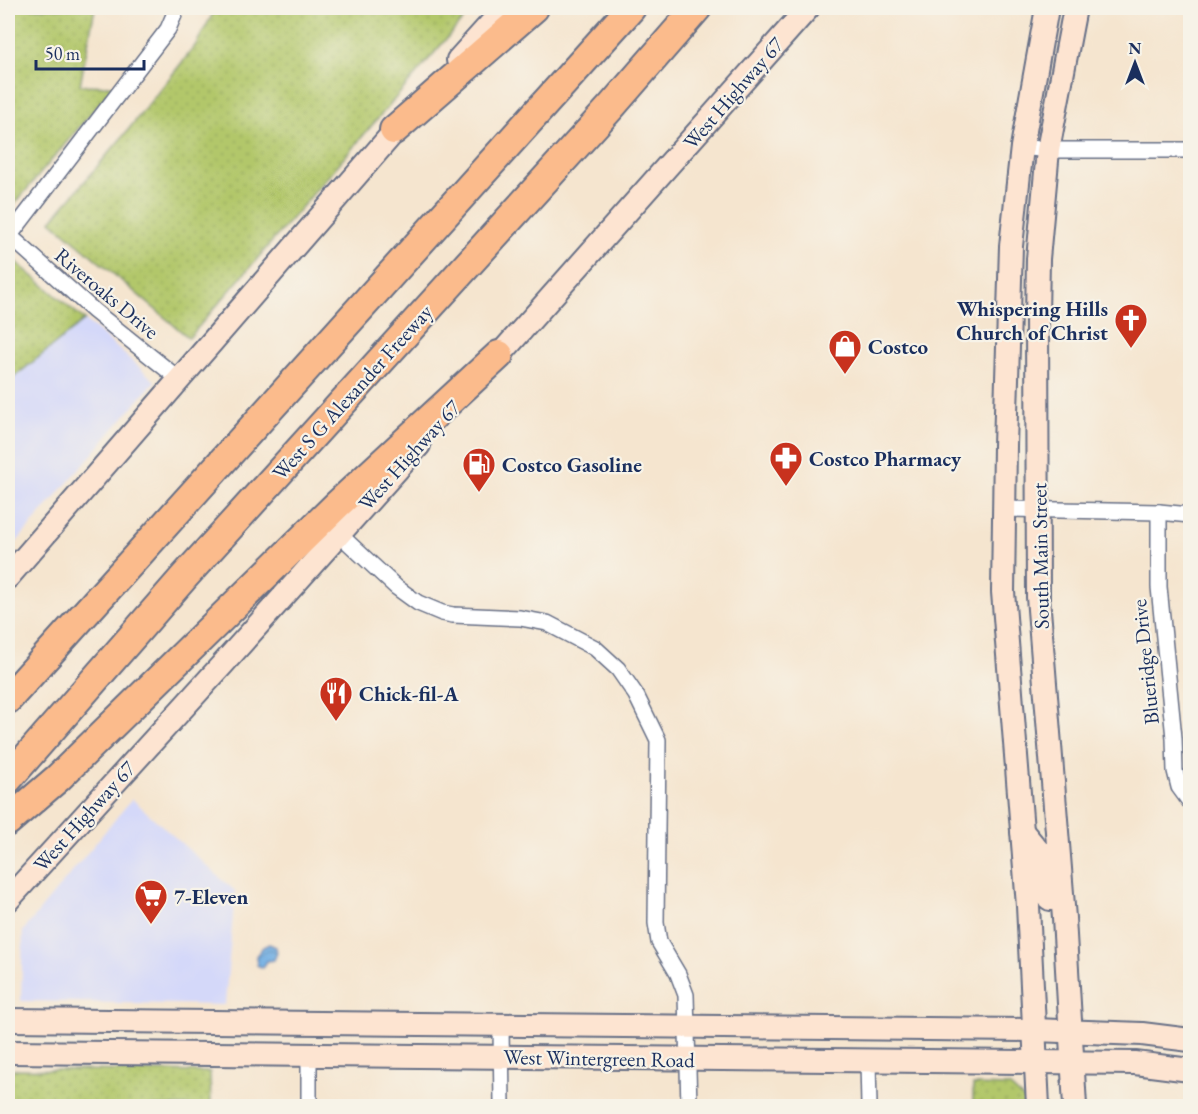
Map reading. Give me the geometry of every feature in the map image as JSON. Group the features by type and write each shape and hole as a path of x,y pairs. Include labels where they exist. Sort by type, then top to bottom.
{"highway":[{"path":"394,130 534,8"},
{"path":"8,699 632,8"},
{"name":"West S G Alexander Freeway","path":"8,779 185,576 603,116 697,8"},
{"path":"8,821 58,778 337,505 499,355"}],"main road":[{"path":"8,577 394,130 505,8"},
{"name":"West Highway 67","path":"8,900 339,534 808,8"},
{"name":"South Main Street","path":"1038,1107 1022,831 1003,592 1011,246 1022,147 1047,8"},
{"name":"South Main Street","path":"1075,8 1048,150 1038,259 1037,317 1038,597 1062,898 1075,1107"},
{"path":"1010,316 1037,317"},
{"path":"1015,742 1049,741"},
{"path":"1022,831 1041,854 1044,894 1050,899 1062,898"},
{"name":"West Wintergreen Road","path":"8,1020 1034,1030 1142,1034 1191,1040"},
{"path":"191,1023 191,1054"},
{"name":"West Wintergreen Road","path":"8,1052 1135,1063 1191,1070"}],"street":[{"path":"9,237 168,29 177,8"},
{"path":"1022,147 1048,150 1191,150"},
{"name":"Riveroaks Drive","path":"9,237 94,311 180,380"},
{"path":"1005,509 1160,512 1191,515"},
{"name":"Blueridge Drive","path":"1160,512 1159,587 1174,738 1175,771 1179,788 1191,802"},
{"path":"339,534 396,587 418,603 447,614 466,617 520,618 547,623 595,648 618,669 636,695 658,740 656,923 659,942 678,974 686,995 689,1107"},
{"path":"501,1026 502,1107"},
{"path":"309,1055 309,1107"},
{"path":"868,1061 868,1107"}],"shaded area":[{"path":"85,320 155,381 8,552 8,382"},
{"path":"132,799 235,891 225,1005 21,1001 23,931"}],"green space":[{"path":"8,8 95,8 80,85 114,86 8,212"},
{"path":"216,8 473,8 189,338 51,221 195,46"},
{"path":"16,262 85,320 8,382 8,269"},
{"path":"8,1069 210,1072 211,1106 8,1106"},
{"path":"973,1085 1009,1086 1027,1102 1027,1106 973,1106"}],"water":[{"path":"269,944 276,947 277,953 274,960 267,961 263,968 257,965 256,956 263,947"}],"place":[{"name":"Whispering Hills Church of Christ","path":"1131,349"},
{"name":"Costco","path":"845,375"},
{"name":"Costco Pharmacy","path":"786,487"},
{"name":"Costco Gasoline","path":"479,493"},
{"name":"Chick-fil-A","path":"336,722"},
{"name":"7-Eleven","path":"151,925"}]}
